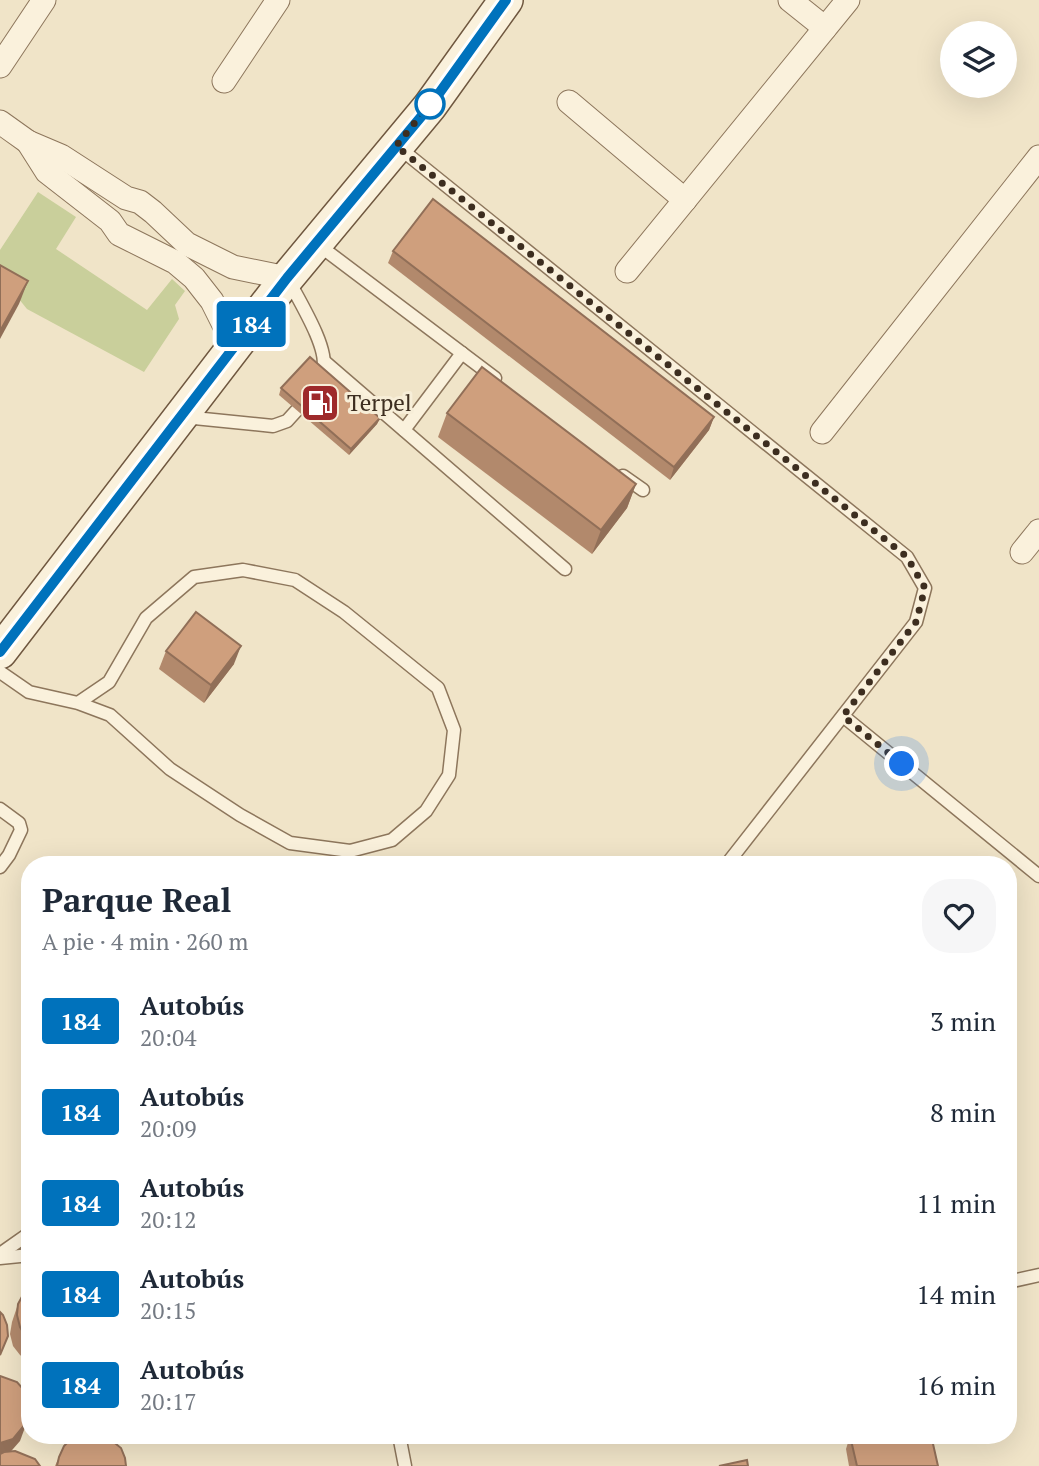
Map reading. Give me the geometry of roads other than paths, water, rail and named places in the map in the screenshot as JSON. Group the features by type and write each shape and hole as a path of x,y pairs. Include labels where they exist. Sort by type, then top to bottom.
{"main road":[{"path":"0,652 234,345 430,106 506,0"}],"street":[{"path":"0,66 44,0"},
{"path":"224,81 278,0"},
{"path":"790,0 825,28"},
{"path":"627,271 848,0"},
{"path":"569,103 685,200"},
{"path":"0,122 29,142 61,156 126,198 140,202 187,244 233,267 287,278"},
{"path":"29,142 47,172 110,221 119,234 175,262 194,278 212,301 234,345"},
{"path":"822,432 1039,157"},
{"path":"110,221 126,198"},
{"path":"140,245 155,236 160,219"},
{"path":"1022,552 1039,531"}],"lane":[{"path":"396,146 907,557 925,588 916,622 733,856"},
{"path":"316,243 505,386"},
{"path":"287,278 319,342 325,362 565,569"},
{"path":"404,430 462,354"},
{"path":"321,375 325,362"},
{"path":"180,416 273,426 288,421 297,410"},
{"path":"611,466 643,490"},
{"path":"0,672 29,692 78,703 110,715 170,769 240,815 290,843 350,851 392,839 426,811 449,775 454,730 438,688 344,612 295,580 243,569 194,577 146,618 109,682 78,703"},
{"path":"843,716 1014,856"},
{"path":"0,809 19,823 21,830 0,867"},
{"path":"1017,858 1039,876"},
{"path":"0,1256 21,1240"},
{"path":"0,1256 21,1255"},
{"path":"1017,1280 1039,1275"},
{"path":"401,1444 405,1466"}],"place":[{"name":"Terpel","path":"320,403"}]}
